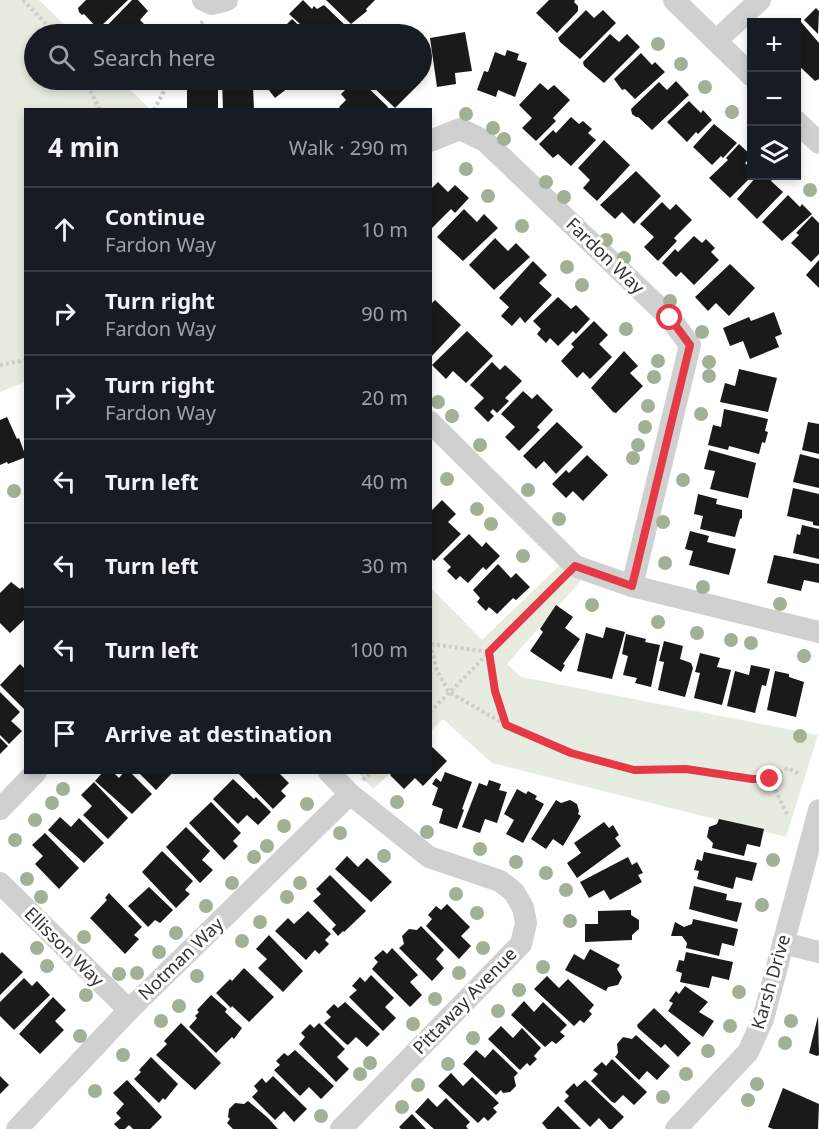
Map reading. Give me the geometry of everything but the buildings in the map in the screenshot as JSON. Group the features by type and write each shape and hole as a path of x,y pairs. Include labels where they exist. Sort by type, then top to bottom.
{"street":[{"path":"203,0 212,4 227,0"},
{"path":"674,0 748,72"},
{"path":"716,41 760,0"},
{"path":"801,126 819,143"},
{"name":"Fardon Way","path":"432,140 460,129 485,141 670,318 690,345 632,586"},
{"path":"432,424 575,566 632,586 819,632"},
{"path":"0,809 34,774"},
{"name":"Pittaway Avenue","path":"331,774 350,794 429,857 500,881 514,892 526,923 521,944 341,1129"},
{"name":"Notman Way","path":"16,1129 129,1010 350,794"},
{"name":"Karsh Drive","path":"676,1129 748,1052 763,1019 819,810"},
{"name":"Ellisson Way","path":"0,883 129,1010"},
{"path":"783,943 819,952"}],"path":[{"path":"23,0 46,24"},
{"path":"90,90 99,108"},
{"path":"155,108 165,90"},
{"path":"0,365 24,360"},
{"path":"432,710 575,566"},
{"path":"432,644 489,652"},
{"path":"432,649 436,671 449,692 506,725 571,753 634,770 686,769 752,779 770,779 788,768 800,774"},
{"path":"489,652 495,691 506,725"},
{"path":"770,779 788,816"}],"shaded area":[{"path":"0,0 39,0 64,24 24,24 24,90 130,90 149,108 24,108 24,382 0,392"},
{"path":"562,563 584,577 507,664 521,677 818,735 786,837 492,763 443,719 432,730 432,589 482,640"},
{"path":"360,774 389,774 373,789"}],"route":[{"path":"670,318 690,345 632,586 575,566 489,652 495,691 506,725 571,753 634,770 686,769 752,779 770,779"}]}
